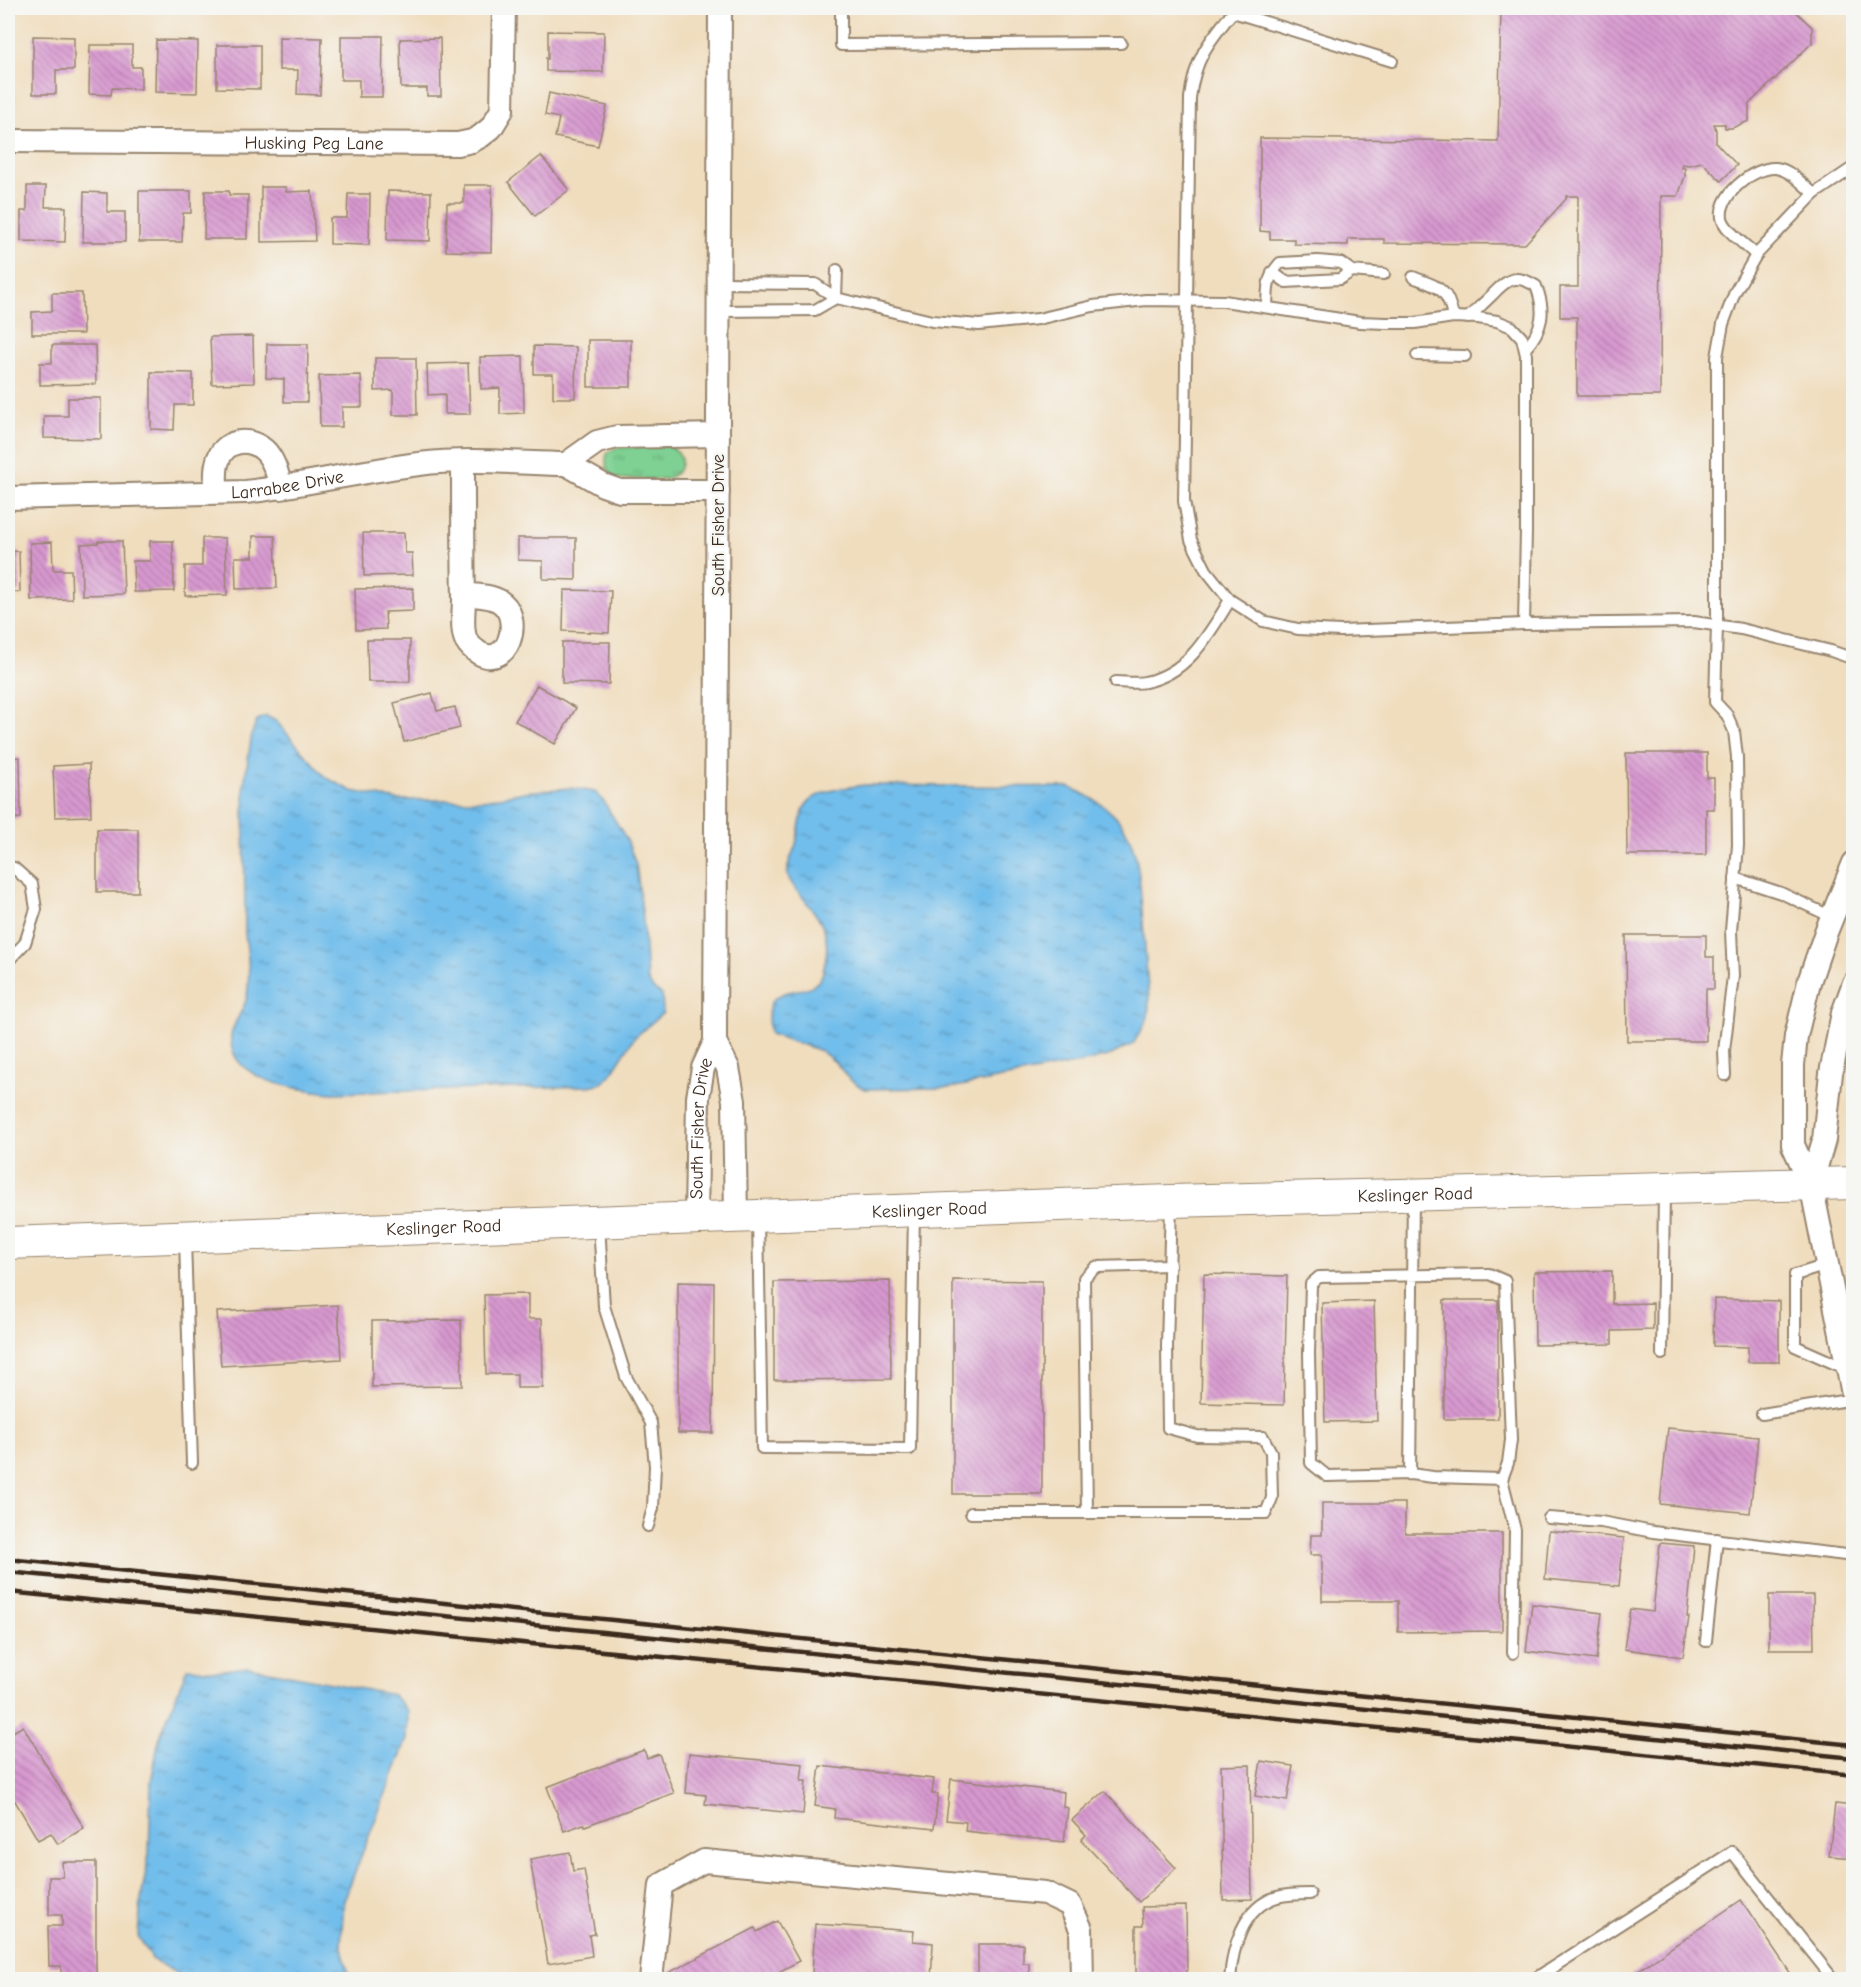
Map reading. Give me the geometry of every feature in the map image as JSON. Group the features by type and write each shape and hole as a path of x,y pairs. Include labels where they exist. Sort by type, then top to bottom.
{"main road":[{"name":"Keslinger Road","path":"8,1243 914,1209 1854,1183"}],"street":[{"name":"Husking Peg Lane","path":"8,141 446,144 472,141 491,128 502,110 504,8"},
{"name":"South Fisher Drive","path":"696,1218 698,1097 703,1068 715,1038 720,8"},
{"path":"566,464 597,442 617,437 718,435"},
{"path":"216,492 216,465 220,453 229,445 242,441 253,443 266,452 275,466 281,488"},
{"path":"463,462 464,594"},
{"name":"Larrabee Drive","path":"8,498 281,488 421,464 463,462 566,464 603,485 620,490 718,490"},
{"path":"1854,863 1809,982 1796,1036 1793,1065 1793,1144 1811,1184 1848,1355 1854,1399"},
{"path":"1811,1184 1824,1140 1831,1073 1843,1013 1854,983"},
{"name":"South Fisher Drive","path":"715,1038 728,1068 734,1101 734,1157 747,1215"},
{"path":"651,1980 661,1885 704,1862 1045,1893 1070,1905 1081,1929 1082,1980"}],"lane":[{"path":"841,8 841,45 1121,43"},
{"path":"1392,61 1234,10 1210,41 1192,76 1184,501 1191,540 1206,570 1230,600 1263,621 1298,629 1341,631 1524,624 1694,622 1717,625 1831,651 1854,659"},
{"path":"1725,1075 1724,1051 1733,976 1731,931 1738,845 1737,758 1734,731 1727,715 1715,702 1717,357 1723,324 1735,292 1756,255 1814,194 1854,167"},
{"path":"1756,255 1724,223 1721,213 1728,197 1739,185 1749,175 1763,169 1778,168 1792,175 1814,194"},
{"path":"1267,307 1268,279 1280,263 1318,261 1341,263 1352,271 1384,274"},
{"path":"836,298 837,270"},
{"path":"1272,272 1286,282 1340,279 1352,271"},
{"path":"1413,277 1443,292 1450,301 1453,317"},
{"path":"1468,318 1506,281 1519,279 1528,281 1536,286 1542,305 1539,330 1525,349"},
{"path":"719,283 814,284 836,298 932,321 979,326 1038,319 1093,306 1146,300 1224,301 1360,322 1418,322 1453,317 1497,321 1512,327 1522,338 1525,349 1524,624"},
{"path":"719,311 815,310 836,298"},
{"path":"1417,355 1465,356"},
{"path":"1116,682 1144,682 1173,672 1200,646 1230,600"},
{"path":"8,867 14,868 32,884 36,909 25,943 8,962"},
{"path":"1735,878 1781,893 1832,917"},
{"path":"1662,1353 1664,1188"},
{"path":"1410,1474 1413,1194"},
{"path":"971,1512 1266,1512 1272,1498 1271,1452 1263,1437 1197,1436 1168,1428 1167,1346 1171,1201"},
{"path":"747,1215 762,1448 910,1449 914,1209"},
{"path":"599,1221 604,1305 626,1377 651,1423 655,1466 653,1508 648,1526"},
{"path":"185,1237 192,1463"},
{"path":"1087,1512 1084,1278 1096,1267 1170,1265"},
{"path":"1827,1265 1795,1275 1795,1346 1848,1355"},
{"path":"1502,1479 1410,1474 1327,1476 1311,1463 1309,1353 1311,1284 1319,1277 1413,1275 1489,1274 1506,1281 1511,1440 1508,1464 1502,1479 1515,1530 1513,1653"},
{"path":"1762,1414 1854,1399"},
{"path":"1550,1518 1601,1522 1653,1532 1854,1556"},
{"path":"1706,1641 1717,1539"},
{"path":"1533,1980 1732,1852 1833,1980"},
{"path":"1230,1980 1230,1968 1238,1938 1254,1911 1264,1902 1276,1898 1290,1894 1310,1894"}],"green space":[{"path":"669,446 679,454 681,463 677,472 666,479 618,479 608,469 607,454 615,448"}],"water":[{"path":"266,716 276,721 325,777 352,791 398,800 484,800 525,792 571,788 595,792 604,802 627,840 636,864 647,979 653,989 662,995 663,1013 634,1038 611,1074 602,1083 589,1086 332,1093 269,1081 242,1065 233,1053 231,1038 233,1028 246,1000 248,984 245,934 244,785 252,733 257,720"},
{"path":"865,785 1069,787 1107,808 1130,838 1137,861 1140,886 1149,1001 1148,1017 1133,1044 1111,1055 1085,1062 950,1088 864,1089 849,1079 836,1063 821,1051 770,1034 768,1015 772,1003 779,996 818,982 826,959 826,938 820,921 791,883 788,875 789,863 804,809 817,796 842,788"},
{"path":"248,1667 393,1695 408,1711 407,1739 344,1900 341,1944 350,1979 187,1979 153,1960 138,1936 141,1899 149,1854 151,1782 159,1739 187,1668 216,1671"}],"building":[{"path":"1501,8 1792,8 1812,27 1812,43 1749,104 1749,121 1732,128 1725,128 1725,124 1714,124 1716,143 1737,165 1721,181 1702,162 1682,164 1682,168 1685,168 1685,176 1678,196 1661,196 1660,396 1577,396 1577,317 1560,317 1560,287 1578,287 1578,196 1566,196 1566,199 1525,244 1384,243 1384,239 1348,239 1348,245 1294,244 1294,239 1270,239 1270,232 1260,231 1260,138 1498,141"},
{"path":"548,31 604,32 603,72 546,71"},
{"path":"33,36 74,37 74,70 56,70 56,94 33,94"},
{"path":"341,36 383,36 382,97 359,97 359,80 341,80"},
{"path":"279,37 322,38 320,95 297,94 298,70 279,70"},
{"path":"440,38 441,96 427,96 427,88 401,88 400,39"},
{"path":"156,40 198,41 197,93 155,92"},
{"path":"8,42 12,42 11,72 8,72"},
{"path":"90,45 132,45 132,67 141,67 141,89 112,88 111,95 89,94"},
{"path":"217,45 260,45 260,89 217,88"},
{"path":"549,93 607,106 598,146 555,137 559,118 545,115"},
{"path":"541,156 569,190 535,216 508,182"},
{"path":"464,185 492,185 491,252 446,251 447,203 464,203"},
{"path":"27,186 46,186 45,207 66,207 65,242 21,241 21,211 27,211"},
{"path":"261,187 286,187 286,192 312,191 315,241 261,242"},
{"path":"139,191 191,191 191,213 183,213 182,242 139,242"},
{"path":"205,191 229,191 229,195 248,195 247,239 204,239"},
{"path":"388,191 431,192 430,241 387,240"},
{"path":"84,192 107,193 107,212 125,212 125,242 83,242"},
{"path":"348,194 370,194 369,245 330,244 330,218 347,218"},
{"path":"52,293 82,293 83,334 32,334 32,312 52,311"},
{"path":"253,336 254,383 212,384 210,337"},
{"path":"588,340 631,340 631,387 588,387"},
{"path":"267,344 308,344 307,402 284,402 284,379 266,378"},
{"path":"52,345 95,345 96,384 40,385 40,363 52,363"},
{"path":"534,346 576,347 575,398 553,398 553,374 534,374"},
{"path":"523,356 524,413 500,414 500,388 481,389 480,357"},
{"path":"375,358 416,358 417,415 393,415 393,390 375,391"},
{"path":"468,363 470,414 445,414 445,394 428,395 427,364"},
{"path":"151,372 193,373 193,405 175,405 174,430 151,429"},
{"path":"361,375 362,407 342,407 342,427 320,427 319,376"},
{"path":"68,398 101,398 101,439 44,438 44,416 68,416"},
{"path":"363,533 404,533 405,553 412,553 413,575 364,576"},
{"path":"253,536 275,536 277,588 236,589 235,557 253,557"},
{"path":"202,538 225,538 227,595 185,596 185,566 202,566"},
{"path":"518,538 576,538 576,580 543,579 543,561 518,560"},
{"path":"98,541 122,541 124,594 82,595 81,544 98,543"},
{"path":"150,541 173,541 174,591 134,592 133,561 150,561"},
{"path":"52,542 53,570 71,570 72,599 31,600 30,543"},
{"path":"19,551 20,592 8,592 8,552"},
{"path":"413,588 413,611 385,612 386,629 356,630 355,589"},
{"path":"564,590 611,591 609,633 563,631"},
{"path":"367,640 410,640 410,682 368,682"},
{"path":"562,642 610,642 609,684 562,683"},
{"path":"537,685 576,708 555,744 515,721"},
{"path":"432,693 437,711 455,707 460,728 404,742 394,703"},
{"path":"1626,753 1707,753 1707,778 1714,778 1714,809 1706,809 1706,855 1627,855"},
{"path":"20,757 21,818 8,819 8,758"},
{"path":"89,764 91,816 55,817 53,766"},
{"path":"97,829 138,829 138,892 97,892"},
{"path":"1626,935 1706,935 1706,957 1714,957 1714,989 1706,989 1706,1041 1627,1041"},
{"path":"1612,1271 1612,1304 1653,1303 1653,1330 1612,1331 1612,1344 1535,1345 1534,1272"},
{"path":"1204,1274 1287,1276 1284,1405 1201,1403"},
{"path":"953,1280 1042,1281 1042,1494 953,1494"},
{"path":"890,1281 891,1379 774,1380 774,1282"},
{"path":"678,1282 714,1283 713,1433 678,1433"},
{"path":"528,1294 528,1319 542,1319 543,1388 517,1388 517,1374 486,1374 484,1295"},
{"path":"1714,1299 1779,1301 1779,1362 1748,1362 1748,1347 1713,1346"},
{"path":"1444,1300 1498,1300 1498,1419 1444,1419"},
{"path":"1374,1301 1377,1421 1325,1422 1322,1303"},
{"path":"338,1305 341,1359 221,1366 217,1312"},
{"path":"461,1320 462,1386 372,1387 372,1321"},
{"path":"1668,1428 1758,1437 1750,1513 1660,1504"},
{"path":"1322,1503 1405,1503 1405,1533 1502,1533 1502,1631 1398,1632 1398,1601 1322,1601 1322,1555 1310,1555 1311,1535 1322,1535"},
{"path":"1549,1531 1624,1538 1619,1586 1545,1579"},
{"path":"1660,1543 1694,1546 1687,1617 1689,1617 1683,1657 1624,1649 1630,1609 1653,1612"},
{"path":"1769,1595 1813,1595 1814,1649 1769,1649"},
{"path":"1532,1604 1602,1613 1596,1660 1526,1651"},
{"path":"23,1726 84,1828 58,1844 51,1833 38,1840 15,1801 12,1802 8,1794 8,1735"},
{"path":"644,1750 647,1758 659,1754 674,1793 585,1826 584,1824 564,1831 547,1787"},
{"path":"689,1753 803,1764 801,1781 806,1781 803,1814 705,1804 706,1795 686,1793"},
{"path":"1261,1761 1293,1766 1287,1801 1255,1796"},
{"path":"1250,1765 1252,1899 1223,1900 1221,1766"},
{"path":"820,1766 934,1779 932,1794 938,1794 934,1829 834,1818 835,1809 815,1806"},
{"path":"951,1779 1064,1792 1063,1807 1068,1808 1064,1842 965,1831 966,1822 946,1820"},
{"path":"1105,1791 1176,1868 1139,1902 1081,1840 1086,1835 1072,1820"},
{"path":"1835,1804 1854,1806 1854,1858 1829,1856"},
{"path":"570,1852 573,1871 584,1869 595,1934 589,1935 592,1956 548,1964 530,1859"},
{"path":"62,1862 96,1862 96,1980 61,1980 61,1966 49,1966 48,1926 62,1926 62,1915 49,1915 49,1877 63,1877"},
{"path":"1741,1900 1795,1980 1624,1980"},
{"path":"1186,1906 1187,1980 1136,1980 1136,1926 1143,1926 1142,1907"},
{"path":"777,1921 799,1961 764,1980 671,1980 668,1973 755,1928 757,1932"},
{"path":"815,1924 914,1931 913,1941 933,1943 931,1980 868,1980 812,1975"},
{"path":"978,1944 1023,1944 1023,1963 1029,1963 1029,1980 978,1980"}],"railway":[{"path":"8,1559 1854,1745"},
{"path":"8,1572 1854,1758"},
{"path":"8,1592 1854,1775"}]}
